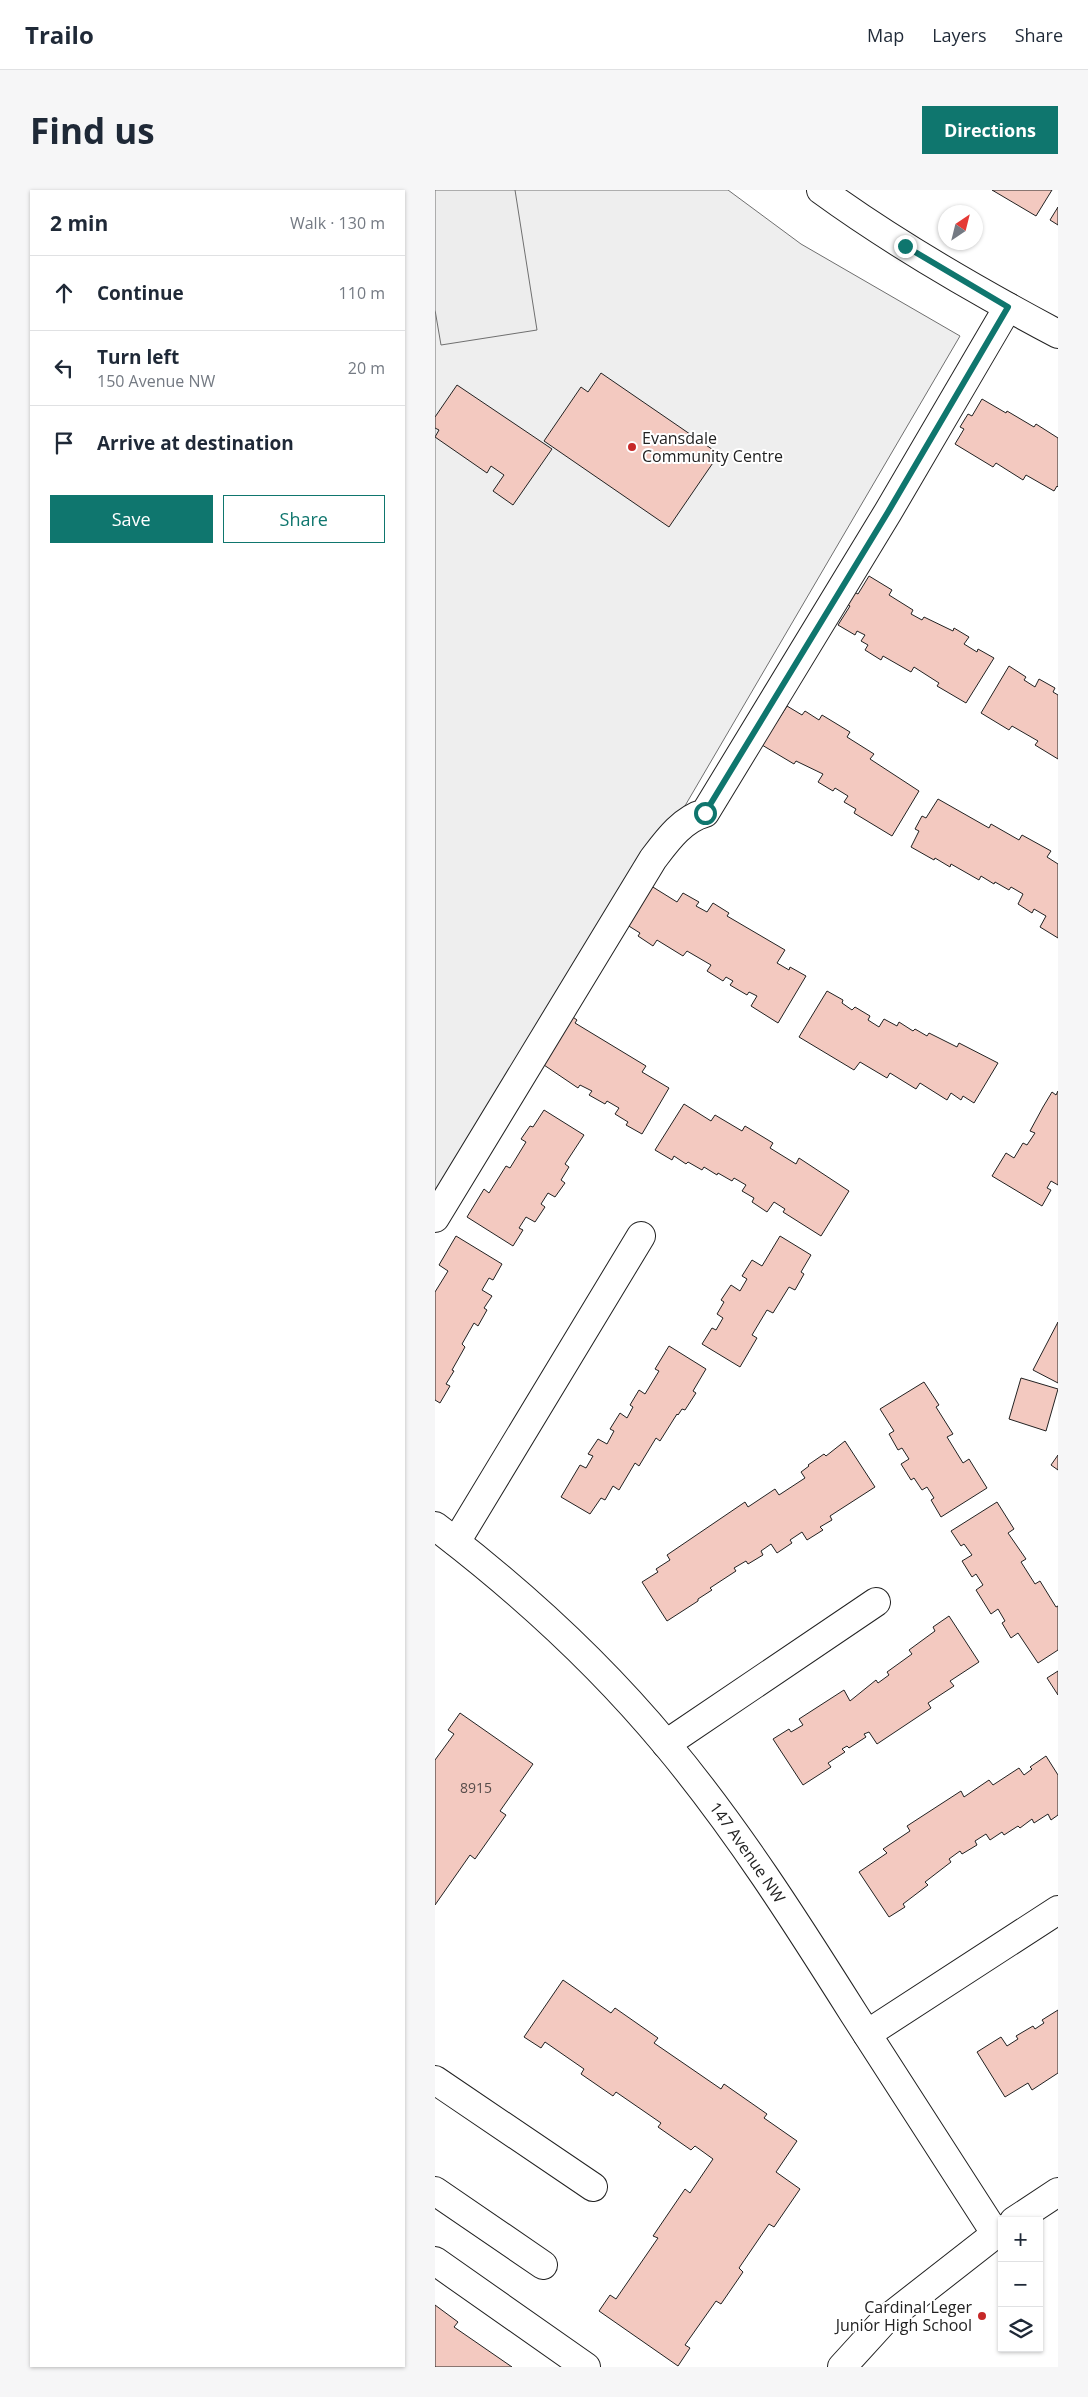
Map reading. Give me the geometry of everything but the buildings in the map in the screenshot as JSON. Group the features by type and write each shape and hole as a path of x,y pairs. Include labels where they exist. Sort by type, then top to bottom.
{"street":[{"path":"821,190 905,246 1008,307 1058,334"},
{"path":"435,1218 653,860 681,826 695,815 705,813 888,512 1008,307"},
{"path":"445,1534 641,1236"},
{"name":"147 Avenue NW","path":"445,1534 495,1574 560,1632 617,1690 666,1744 723,1816 774,1888 867,2034 998,2220"},
{"path":"666,1744 876,1602"},
{"path":"867,2034 1058,1910"},
{"path":"435,2080 593,2187"},
{"path":"435,2191 543,2266"},
{"path":"1020,2217 1058,2192"},
{"path":"843,2367 883,2322 998,2233"},
{"path":"435,2261 585,2367"}],"shaded area":[{"path":"435,190 728,190 801,244 960,336 521,1086 435,1216"},
{"path":"435,190 515,190 537,330 441,345 435,310"}],"place":[{"name":"Evansdale Community Centre","path":"632,447"},
{"name":"Cardinal Leger Junior High School","path":"982,2316"}],"route":[{"path":"705,813 888,512 1008,307 905,246"}]}
